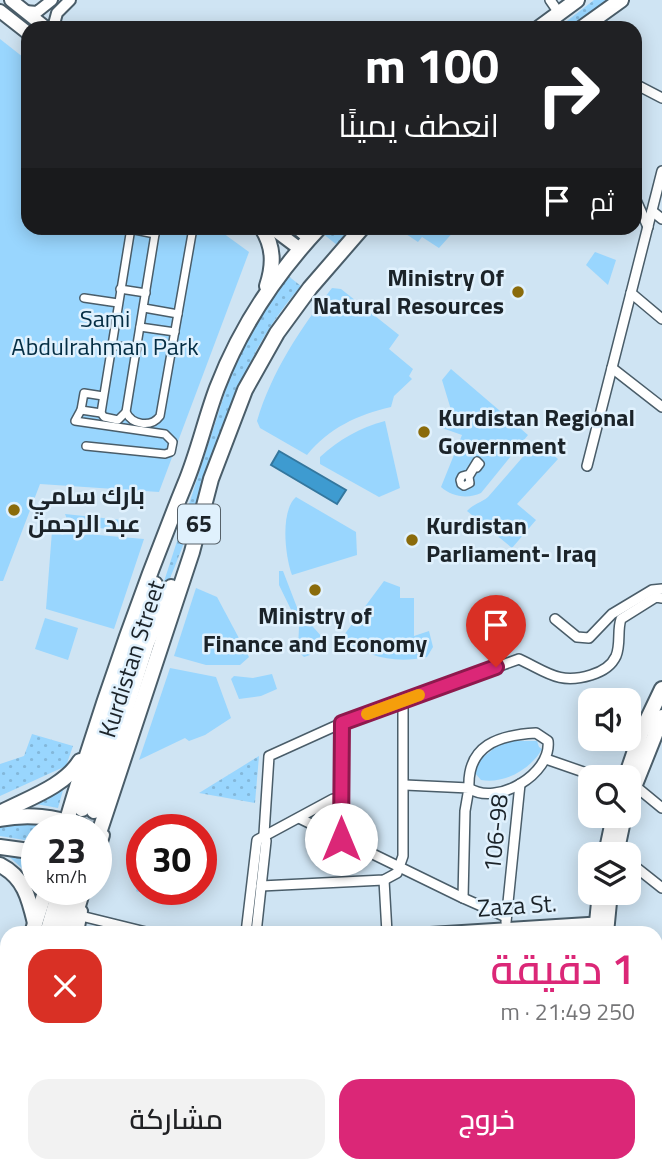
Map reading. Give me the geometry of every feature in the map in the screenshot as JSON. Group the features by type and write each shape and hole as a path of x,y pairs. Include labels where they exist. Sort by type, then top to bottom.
{"main road":[{"path":"11,0 37,21"},
{"path":"548,21 577,0"},
{"path":"592,21 621,0"},
{"path":"0,11 21,28"},
{"path":"261,299 272,269 271,246 266,235"},
{"name":"Kurdistan Street","path":"95,808 147,643 245,390 271,342 303,297 356,235"},
{"name":"Kurdistan Street","path":"95,814 186,482 218,386 261,299 309,238"},
{"name":"Kurdistan Street","path":"69,814 89,746 161,540 186,482"},
{"path":"634,765 642,733 662,690"},
{"path":"639,765 660,725"},
{"path":"0,813 73,773 89,746"},
{"path":"0,818 21,816"},
{"path":"0,847 21,850"},
{"path":"0,864 16,875 26,889 37,926"},
{"path":"39,926 43,905"},
{"path":"40,926 51,905"},
{"path":"62,926 68,905"},
{"path":"73,926 80,905"},
{"path":"601,905 602,926"},
{"path":"602,926 607,905"}],"street":[{"path":"56,21 70,0"},
{"path":"550,0 559,13"},
{"path":"25,11 37,12 48,4"},
{"path":"48,4 45,14 54,21"},
{"path":"642,88 662,98"},
{"path":"587,466 662,171"},
{"path":"652,211 662,219"},
{"path":"642,214 648,227"},
{"path":"101,413 130,235"},
{"path":"155,235 127,412 129,418 134,421 148,424 160,416 191,235"},
{"path":"120,289 146,293"},
{"path":"631,293 662,319"},
{"path":"84,298 118,303"},
{"path":"144,308 178,314"},
{"path":"141,327 175,332"},
{"path":"111,345 137,349"},
{"path":"612,368 662,407"},
{"path":"86,446 165,454 171,452 173,442 165,434 75,421 81,410 84,393 103,396"},
{"path":"81,410 101,413 104,417 118,420 127,412"},
{"path":"555,619 577,637 589,638 612,614 652,590 662,589"},
{"path":"257,926 266,841 264,834 269,756 342,723 519,659 556,678 567,680 605,670 615,658 621,619 656,597 662,598"},
{"path":"261,886 384,880 391,878 400,867 403,856 405,785 403,700"},
{"path":"341,839 342,723"},
{"path":"405,785 469,788 478,794 495,794 520,784 546,758 548,741 537,733 487,744 474,759 469,779 469,788 465,811 463,898"},
{"path":"546,758 578,770"},
{"name":"106-98","path":"506,922 520,784"},
{"path":"641,790 662,808"},
{"path":"247,926 257,840 333,799 341,800"},
{"path":"95,808 97,814"},
{"path":"299,818 463,898 506,922"},
{"path":"641,871 662,888"},
{"path":"384,880 387,926"},
{"path":"81,926 83,905"},
{"path":"81,916 122,926"},
{"name":"Zaza St.","path":"478,926 506,922 583,926"}],"green space":[{"path":"594,0 611,0 581,21 567,21"},
{"name":"Sami Abdulrahman Park","path":"0,39 21,56 21,235 226,235 249,252 159,492 40,484 3,581 0,581"},
{"path":"324,235 346,236 337,245"},
{"path":"408,235 451,235 439,248 422,237 418,242"},
{"path":"595,252 616,260 608,285 586,265"},
{"path":"287,275 301,286 258,347 242,378 182,548 149,628 230,377 249,337"},
{"path":"332,288 341,289 399,335 389,349 413,369 409,376 412,379 394,396 391,407 344,424 325,437 307,455 260,428 257,421 288,351"},
{"path":"451,369 528,435 481,493 471,496 455,495 441,487 462,435 442,428 444,420 455,423 458,417 452,413 442,380"},
{"path":"385,421 400,488 379,497 320,464 320,457 342,440"},
{"path":"538,442 558,459 517,504 536,520 512,548 467,511 488,497"},
{"path":"296,497 356,532 357,555 292,575 285,534 288,512"},
{"path":"65,514 122,520 121,531 64,523 67,519"},
{"path":"52,531 144,539 114,629 46,609"},
{"path":"279,571 283,571 298,610 322,637 310,655 304,657 298,651 299,626 279,585"},
{"path":"384,581 400,587 400,598 414,598 414,636 429,631 433,647 427,657 404,660 382,657 341,639"},
{"path":"196,588 217,597 249,657 240,665 206,665 174,656"},
{"path":"45,618 78,628 68,660 35,649"},
{"path":"170,668 216,677 231,718 205,735 189,741 185,738 139,760"},
{"path":"272,674 277,689 261,696 239,699 231,679 234,676 253,678"},
{"path":"32,734 73,746 66,766 0,796 0,764 24,756"},
{"path":"513,741 537,741 542,749 531,763 516,774 499,780 481,780 475,773 480,759 495,745"},
{"path":"259,756 255,803 199,793"},
{"path":"65,783 58,808 25,802"},
{"path":"0,822 21,822 21,839 0,836"},
{"path":"5,853 21,855 21,867"}],"shaded area":[{"path":"279,451 346,490 337,504 271,465"}],"slow traffic":[{"path":"367,714 419,695"}],"place":[{"name":"Ministry Of Natural Resources","path":"518,292"},
{"name":"Kurdistan Regional Government","path":"424,432"},
{"name":"بارك سامي عبد الرحمن","path":"14,510"},
{"name":"Kurdistan Parliament- Iraq","path":"412,540"},
{"name":"Ministry of Finance and Economy","path":"315,590"}],"route":[{"path":"341,839 342,723 496,667"}]}
